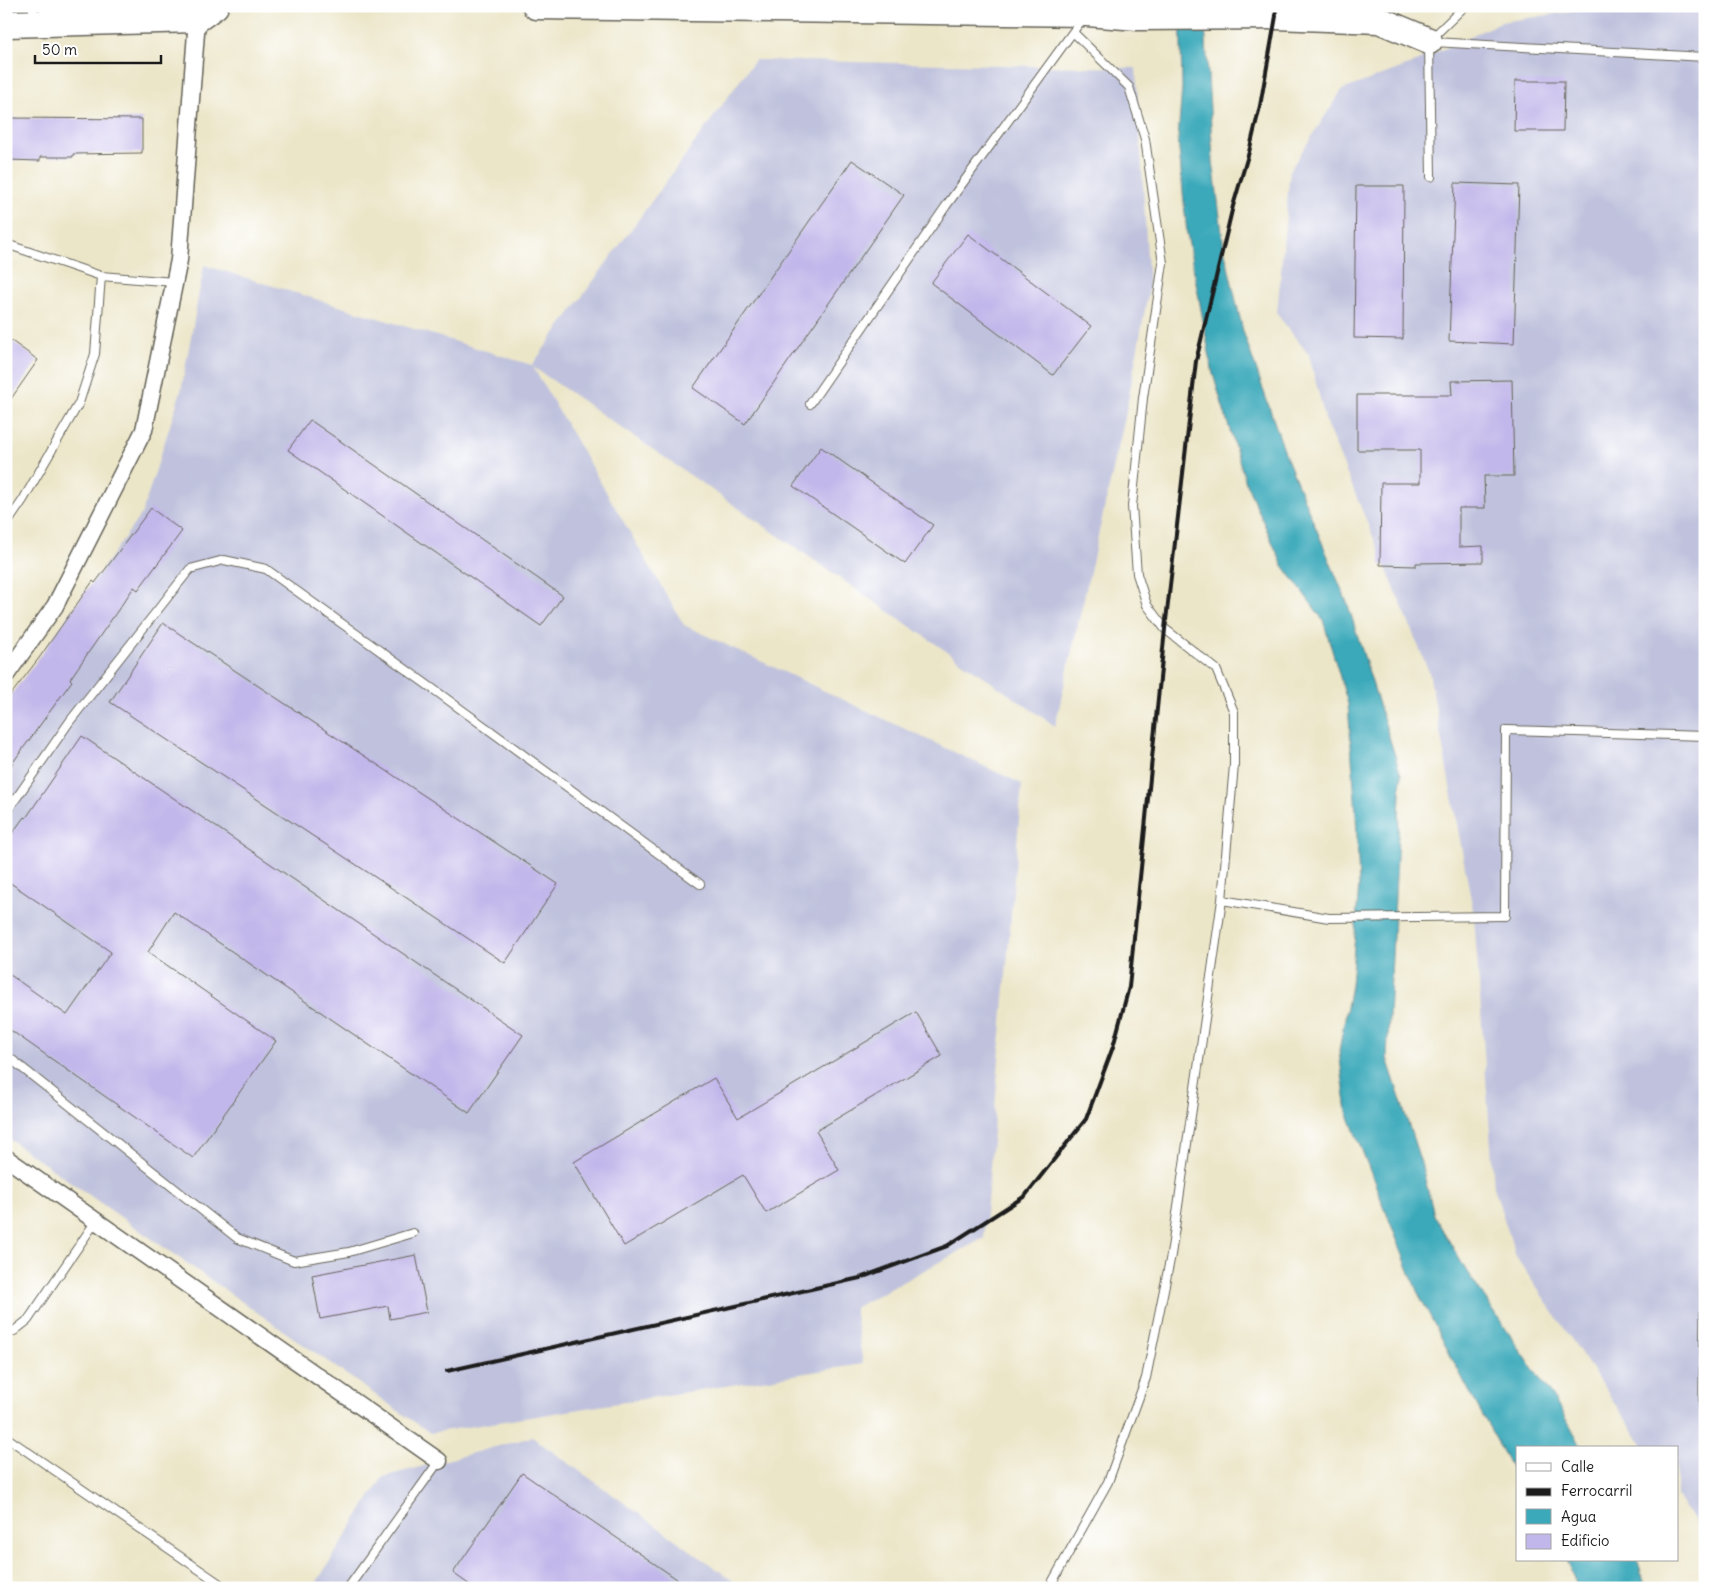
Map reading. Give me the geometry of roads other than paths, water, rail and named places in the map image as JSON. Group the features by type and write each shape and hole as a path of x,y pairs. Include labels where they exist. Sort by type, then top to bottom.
{"main road":[{"path":"536,6 975,9 1082,17 1255,16 1379,20 1428,42"},
{"path":"6,24 33,15 206,13"}],"street":[{"path":"6,675 55,606 144,430 179,260 206,13"},
{"path":"6,1158 438,1461"}],"lane":[{"path":"1431,177 1428,42 1465,6"},
{"path":"810,404 946,206 1082,17 1129,87 1145,139 1163,263 1143,398 1132,506 1137,574 1147,605 1165,629 1216,669 1234,712 1234,765 1222,900 1171,1255 1146,1378 1108,1482 1049,1588"},
{"path":"1428,42 1705,57"},
{"path":"6,244 101,276 174,282"},
{"path":"6,525 23,500 79,403 95,354 101,276"},
{"path":"6,813 70,721 190,569 224,560 266,569 700,884"},
{"path":"1222,900 1329,918 1505,916 1506,730 1705,736"},
{"path":"6,1055 237,1238 294,1261 348,1252 412,1233"},
{"path":"6,1334 14,1331 28,1320 96,1221"},
{"path":"1705,1278 1705,1418"},
{"path":"6,1437 226,1588"},
{"path":"348,1588 438,1461"}],"water":[{"path":"1180,6 1204,6 1213,161 1224,249 1243,331 1286,456 1348,605 1401,775 1387,1058 1421,1163 1434,1215 1467,1272 1564,1414 1581,1446 1516,1446 1516,1475 1417,1291 1347,1112 1339,1051 1351,985 1359,884 1348,704 1323,620 1282,564 1246,483 1213,374 1187,234 1178,139 1182,87"},
{"path":"1567,1562 1638,1562 1646,1588 1578,1588"}],"railway":[{"path":"447,1371 860,1278 947,1246 1025,1196 1086,1119 1113,1047 1129,987 1165,629 1196,361 1233,206 1260,106 1276,16 1275,6"}]}
